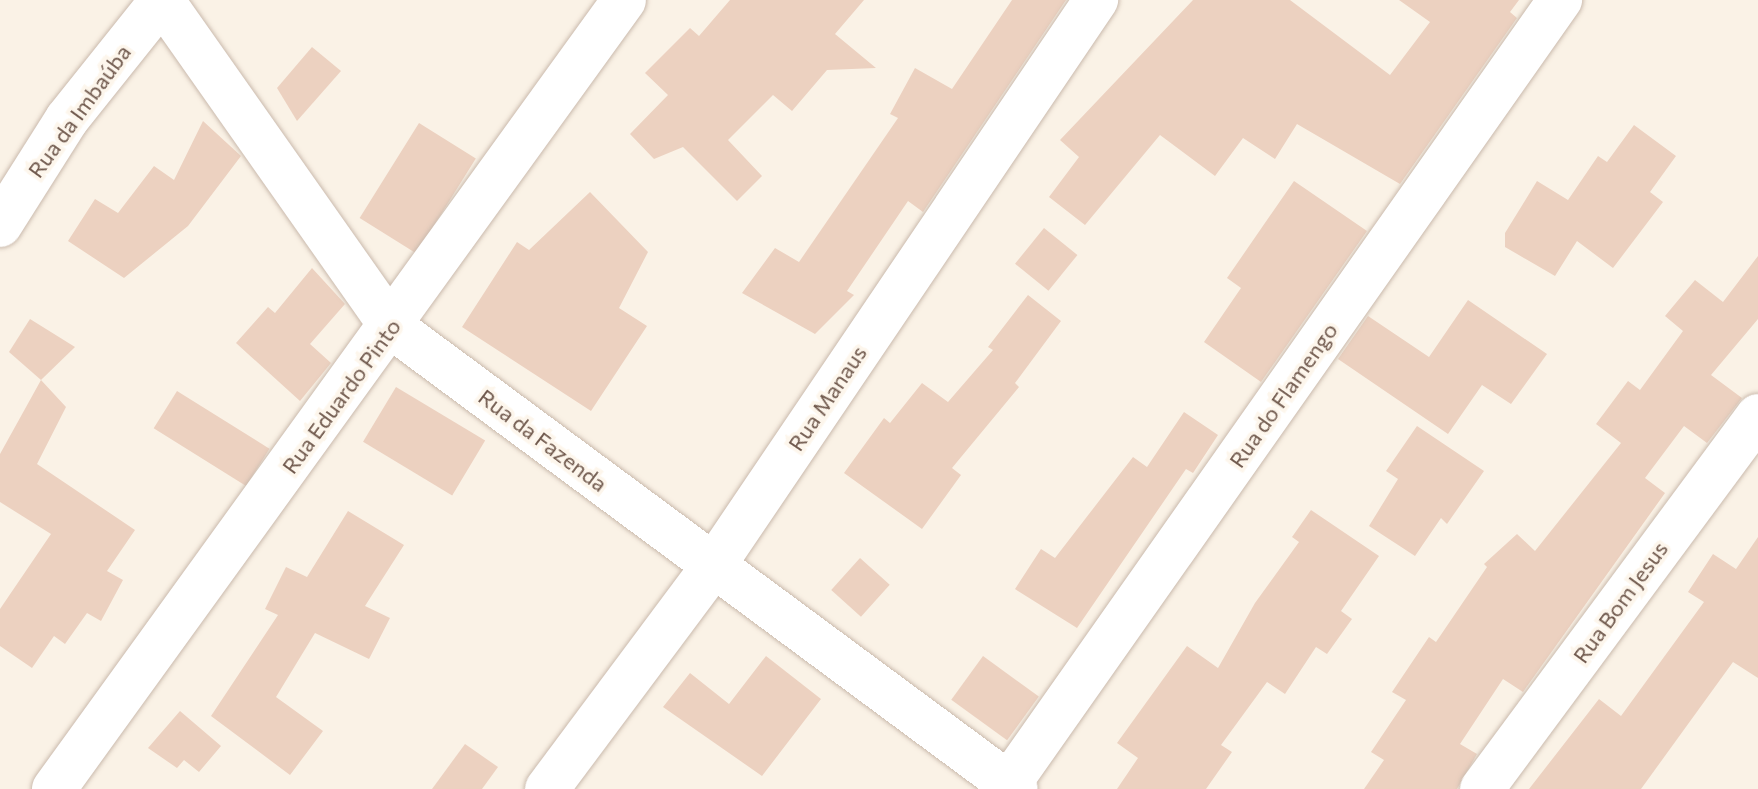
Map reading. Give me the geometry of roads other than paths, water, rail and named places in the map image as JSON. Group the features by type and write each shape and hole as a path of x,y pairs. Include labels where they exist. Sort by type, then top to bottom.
{"street":[{"name":"Rua da Imbaúba","path":"0,225 67,119 162,0"},
{"name":"Rua da Fazenda","path":"162,0 392,327 1010,787"},
{"name":"Rua Eduardo Pinto","path":"54,789 392,327 624,0"},
{"name":"Rua Manaus","path":"547,789 712,568 1096,0"},
{"name":"Rua do Flamengo","path":"1010,787 1560,0"},
{"name":"Rua Bom Jesus","path":"1482,789 1758,416"}]}
